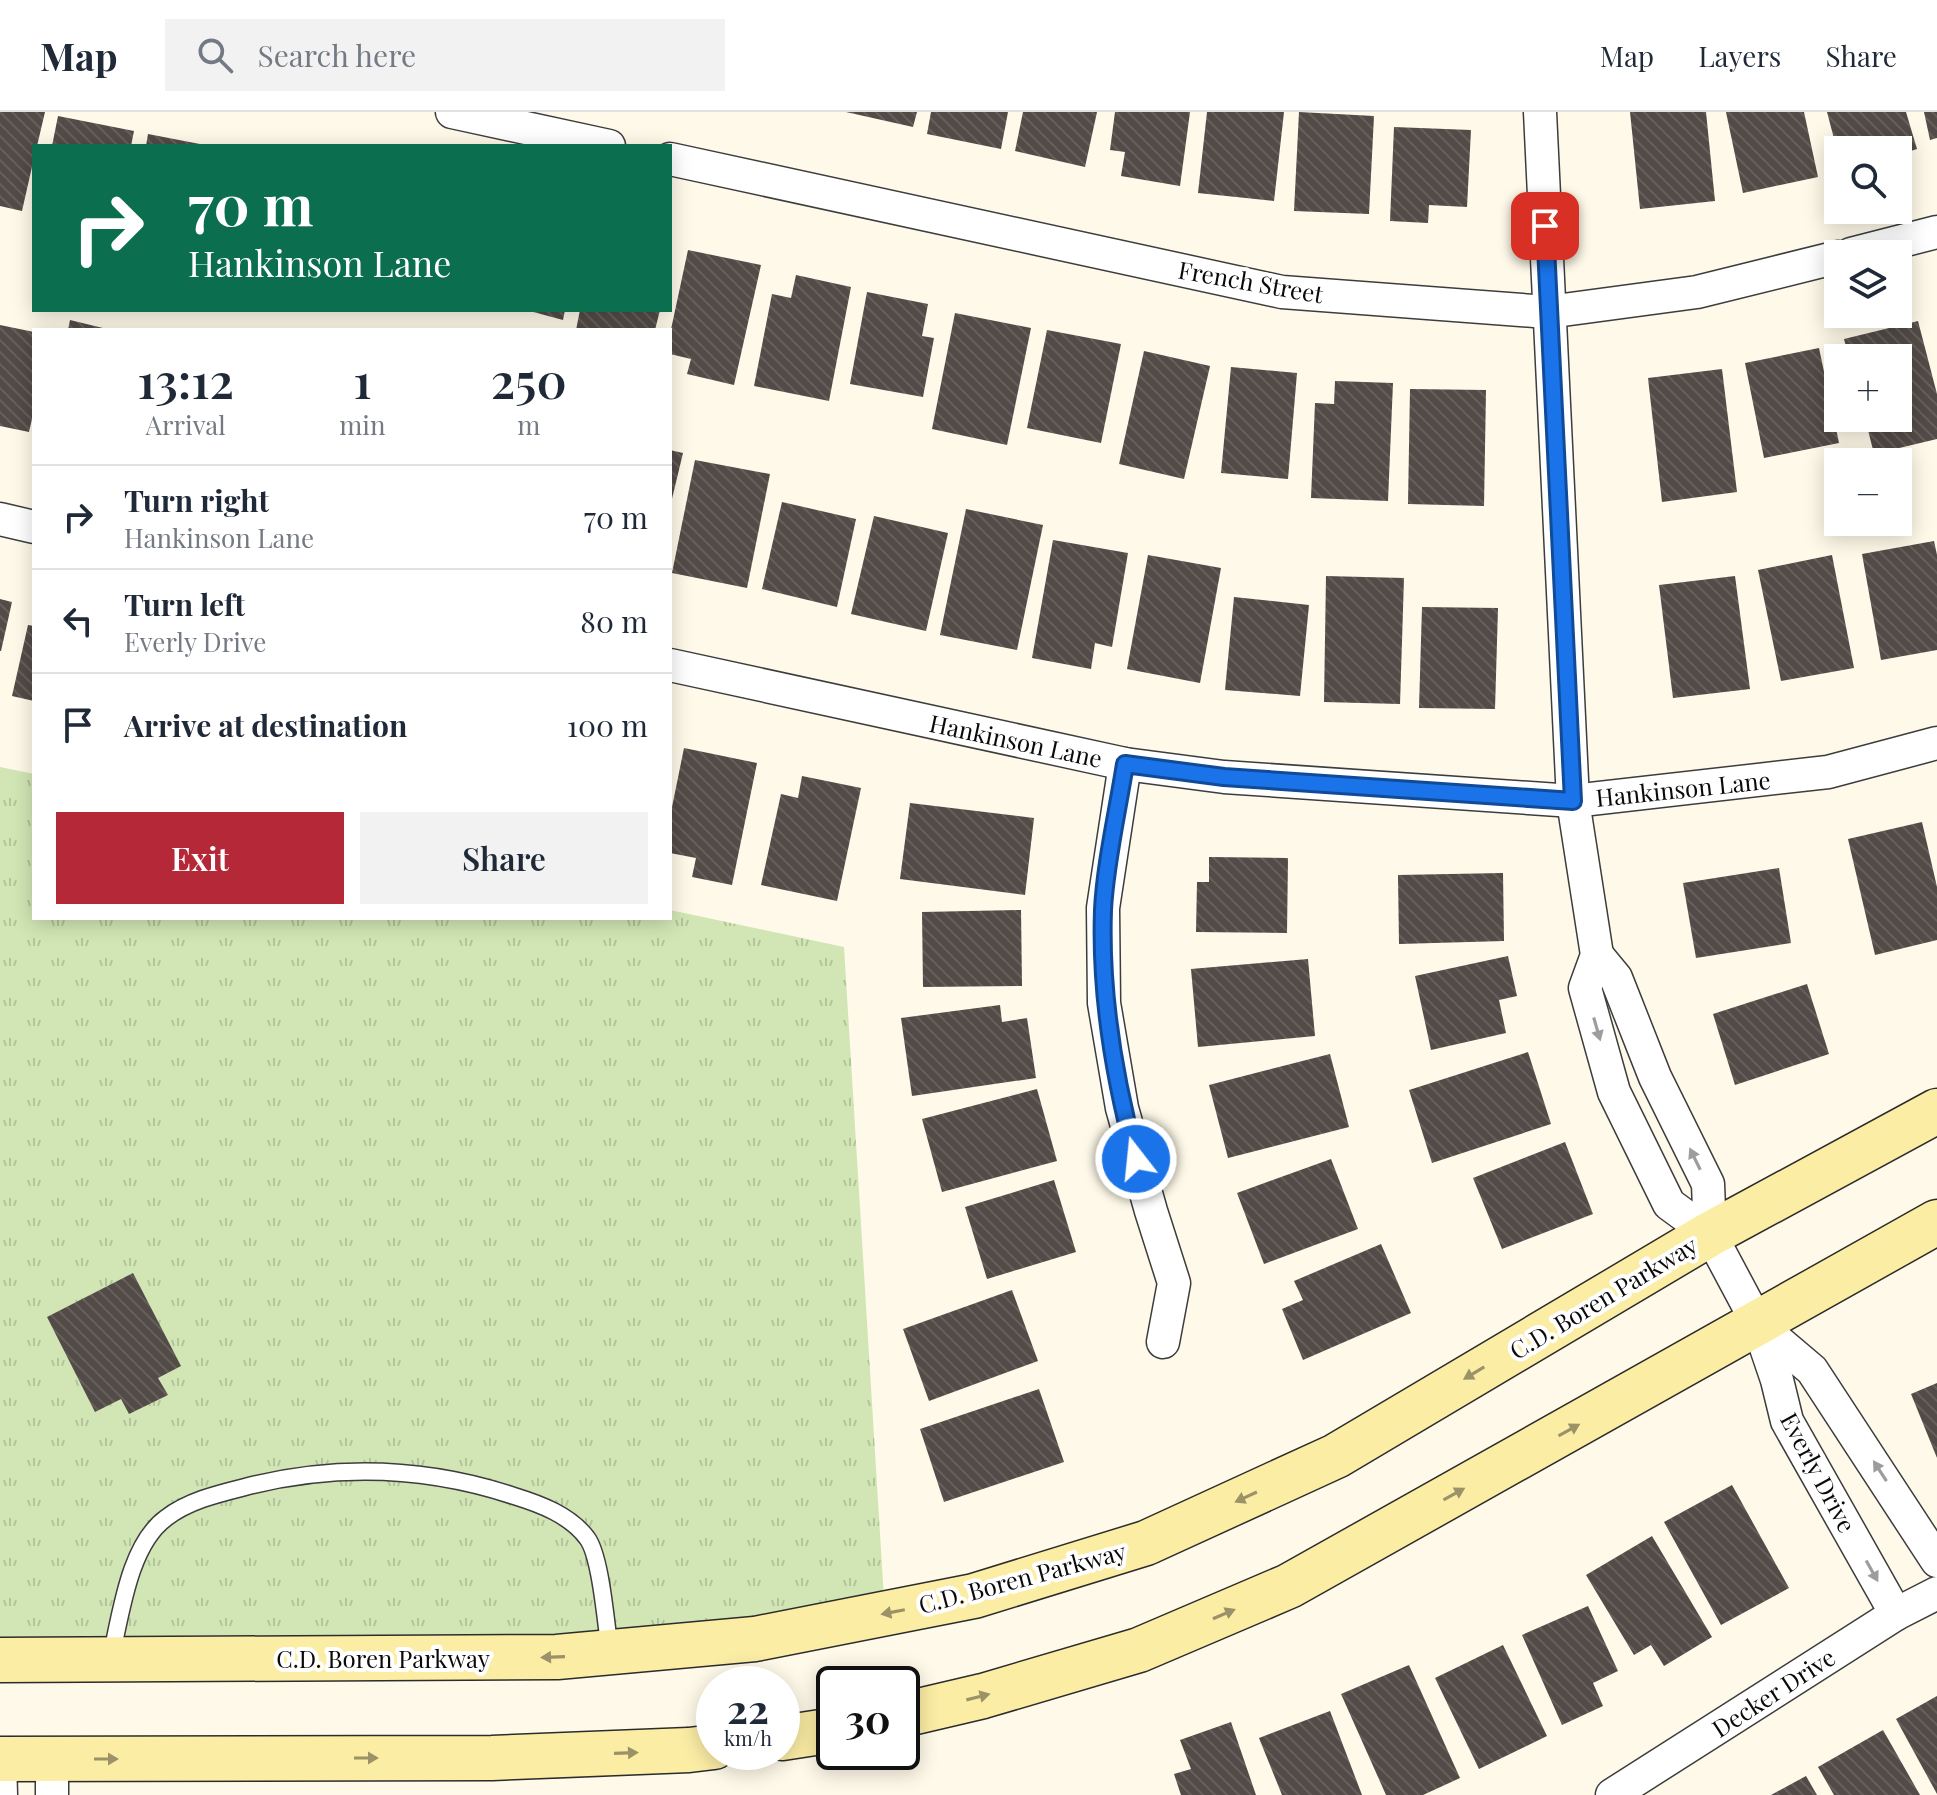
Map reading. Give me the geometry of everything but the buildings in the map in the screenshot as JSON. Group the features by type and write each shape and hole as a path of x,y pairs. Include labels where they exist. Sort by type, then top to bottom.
{"street":[{"path":"452,112 600,144"},
{"name":"Everly Drive","path":"1540,112 1573,801 1597,955 1585,988 1614,1092 1669,1204 1710,1234 1758,1324 1787,1421 1896,1614"},
{"name":"French Street","path":"672,159 1282,292 1548,312 1697,292 1824,260"},
{"path":"1906,240 1937,232"},
{"path":"0,519 32,527"},
{"name":"Hankinson Lane","path":"672,665 1125,764 1224,777 1573,801 1828,772 1937,743"},
{"path":"1125,764 1103,908 1104,1003 1122,1108 1174,1283 1163,1342"},
{"name":"Everly Drive","path":"1597,955 1616,978 1655,1077 1708,1184 1710,1234"},
{"name":"C.D. Boren Parkway","path":"0,1660 557,1657 755,1639 958,1599 1146,1543 1336,1456 1710,1234 1937,1111"},
{"path":"920,1711 983,1696 1139,1650 1289,1586 1937,1222"},
{"name":"Everly Drive","path":"1758,1324 1812,1370 1937,1561"},
{"name":"Decker Drive","path":"1612,1795 1896,1614 1937,1593"},
{"path":"1,1795 0,1759 52,1777 696,1749"}],"lane":[{"path":"110,1660 136,1560 146,1537 165,1518 190,1504 254,1485 304,1474 380,1470 475,1483 545,1506 570,1522 588,1538 594,1555 610,1652"}],"green space":[{"path":"0,767 32,774 32,920 672,920 672,910 844,947 884,1599 690,1628 488,1637 218,1635 0,1640"}],"route":[{"path":"1136,1159 1122,1108 1104,1003 1103,908 1125,764 1224,777 1573,801 1545,226"}]}
